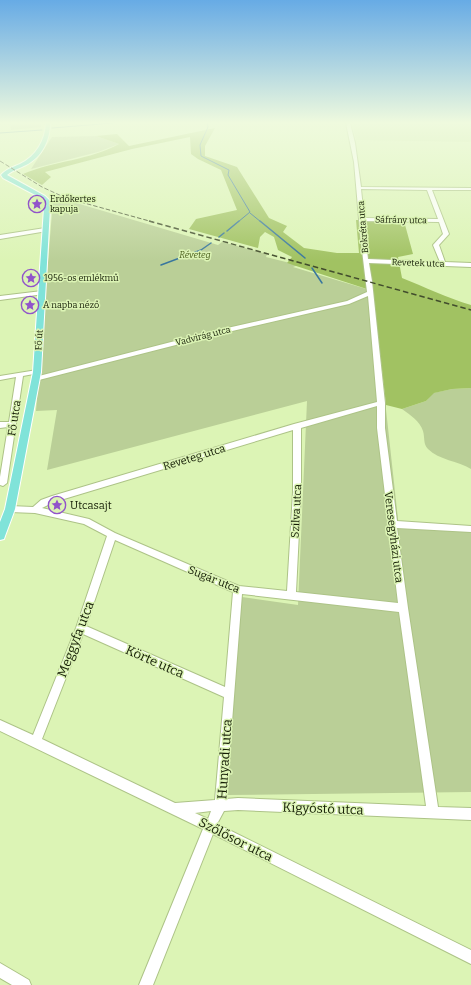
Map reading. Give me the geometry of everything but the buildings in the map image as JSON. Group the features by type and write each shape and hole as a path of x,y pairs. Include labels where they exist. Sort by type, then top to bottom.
{"main road":[{"name":"Fő út","path":"2,175 15,169"},
{"name":"Fő út","path":"0,536 10,509 36,375 47,208 45,198 2,175"}],"street":[{"name":"Bokréta utca","path":"356,169 366,261"},
{"path":"359,188 471,189"},
{"path":"429,189 446,234 436,245 443,264"},
{"name":"Sáfrány utca","path":"362,219 441,221"},
{"path":"0,237 45,230"},
{"name":"Revetek utca","path":"366,261 471,265"},
{"name":"Veresegyházi utca","path":"366,261 381,403 381,428 392,524 433,812"},
{"name":"Vadvirág utca","path":"0,378 36,375 349,302 370,292"},
{"path":"0,298 42,293"},
{"name":"Fő utca","path":"1,483 13,424 20,376"},
{"name":"Reveteg utca","path":"35,510 39,505 45,502 64,496 297,426 381,403"},
{"path":"0,425 13,424"},
{"name":"Szilva utca","path":"291,596 297,492 297,426"},
{"path":"1,483 16,480"},
{"path":"10,509 35,510"},
{"name":"Sugár utca","path":"35,510 86,521 112,535 238,590 403,608"},
{"path":"392,524 471,529"},
{"name":"Meggyfa utca","path":"35,742 81,628 112,535"},
{"name":"Hunyadi utca","path":"146,985 210,826 220,806 228,694 238,590"},
{"name":"Körte utca","path":"81,628 228,694"},
{"name":"Szőlősor utca","path":"0,725 174,808 471,957"},
{"name":"Kígyóstó utca","path":"174,808 238,804 471,814"},
{"path":"0,970 24,985"}],"green space":[{"name":"Réveteg","path":"53,200 73,202 218,245 222,242 267,254 266,257 298,265 293,267 373,291 399,528 471,531 471,792 227,795 233,640 236,603 242,597 298,605 307,401 47,470 57,410 36,411"},
{"path":"471,388 471,469 432,453 425,445 423,431 420,424 402,409 426,401 433,393 452,389"}],"shaded area":[{"path":"56,169 45,172 51,177 42,185 23,174 35,170"},
{"path":"219,169 238,169 269,218 287,226 283,232 304,248 337,253 359,253 356,220 404,221 413,254 398,257 402,278 471,305 471,388 452,389 434,393 426,401 402,409 386,405 373,291 287,263 292,257 278,250 274,237 265,232 260,237 258,248 189,229 196,219 237,210 221,170"}],"waterway":[{"path":"227,169 229,170 228,175 250,212 238,222"},
{"path":"250,213 261,222"},
{"path":"227,231 239,221"},
{"path":"260,221 305,258"},
{"path":"219,237 224,233"},
{"path":"161,265 201,250 211,243"},
{"path":"312,268 322,283"}],"railway":[{"path":"13,169 42,187 66,198 153,222"},
{"path":"149,221 471,310"}],"place":[{"name":"Erdőkertes kapuja","path":"37,204"},
{"name":"1956-os emlékmű","path":"31,278"},
{"name":"A napba néző","path":"30,305"},
{"name":"Utcasajt","path":"57,505"}]}
